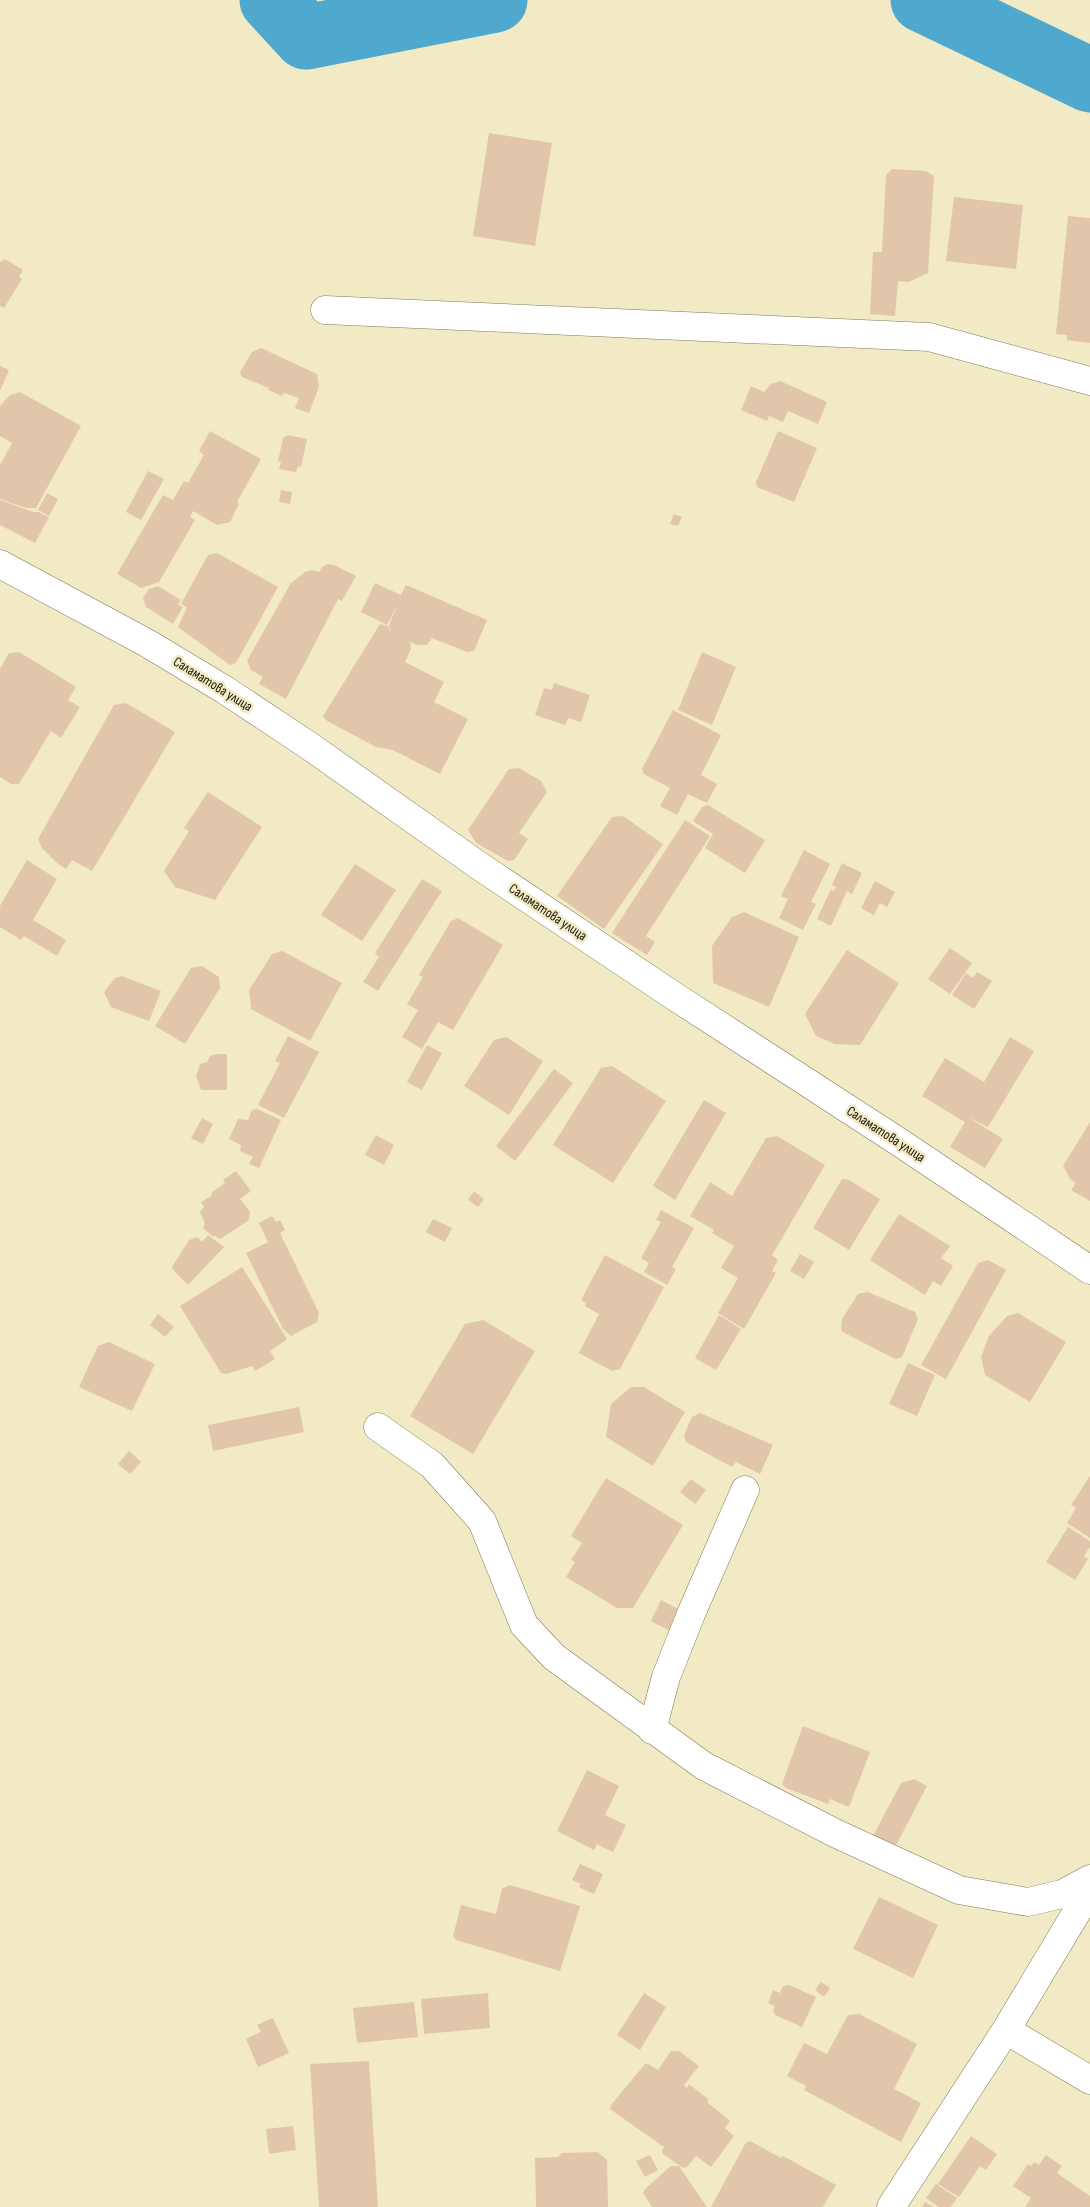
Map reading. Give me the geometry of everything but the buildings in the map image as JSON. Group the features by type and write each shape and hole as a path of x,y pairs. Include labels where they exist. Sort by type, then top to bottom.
{"street":[{"path":"325,310 928,337 1090,381"},
{"name":"Саламатова улица","path":"0,564 147,643 233,696 308,745 478,865 674,996 891,1136 1090,1270"},
{"path":"378,1426 432,1465 482,1521 524,1625 554,1657 704,1766 837,1834 959,1890 1028,1902 1062,1894 1090,1879"},
{"path":"652,1730 666,1677 745,1490"},
{"path":"891,2207 1006,2030 1090,1890"},
{"path":"1006,2030 1090,2080"}],"waterway":[{"path":"272,0 306,37 495,0"},
{"path":"923,0 1090,80"}]}
